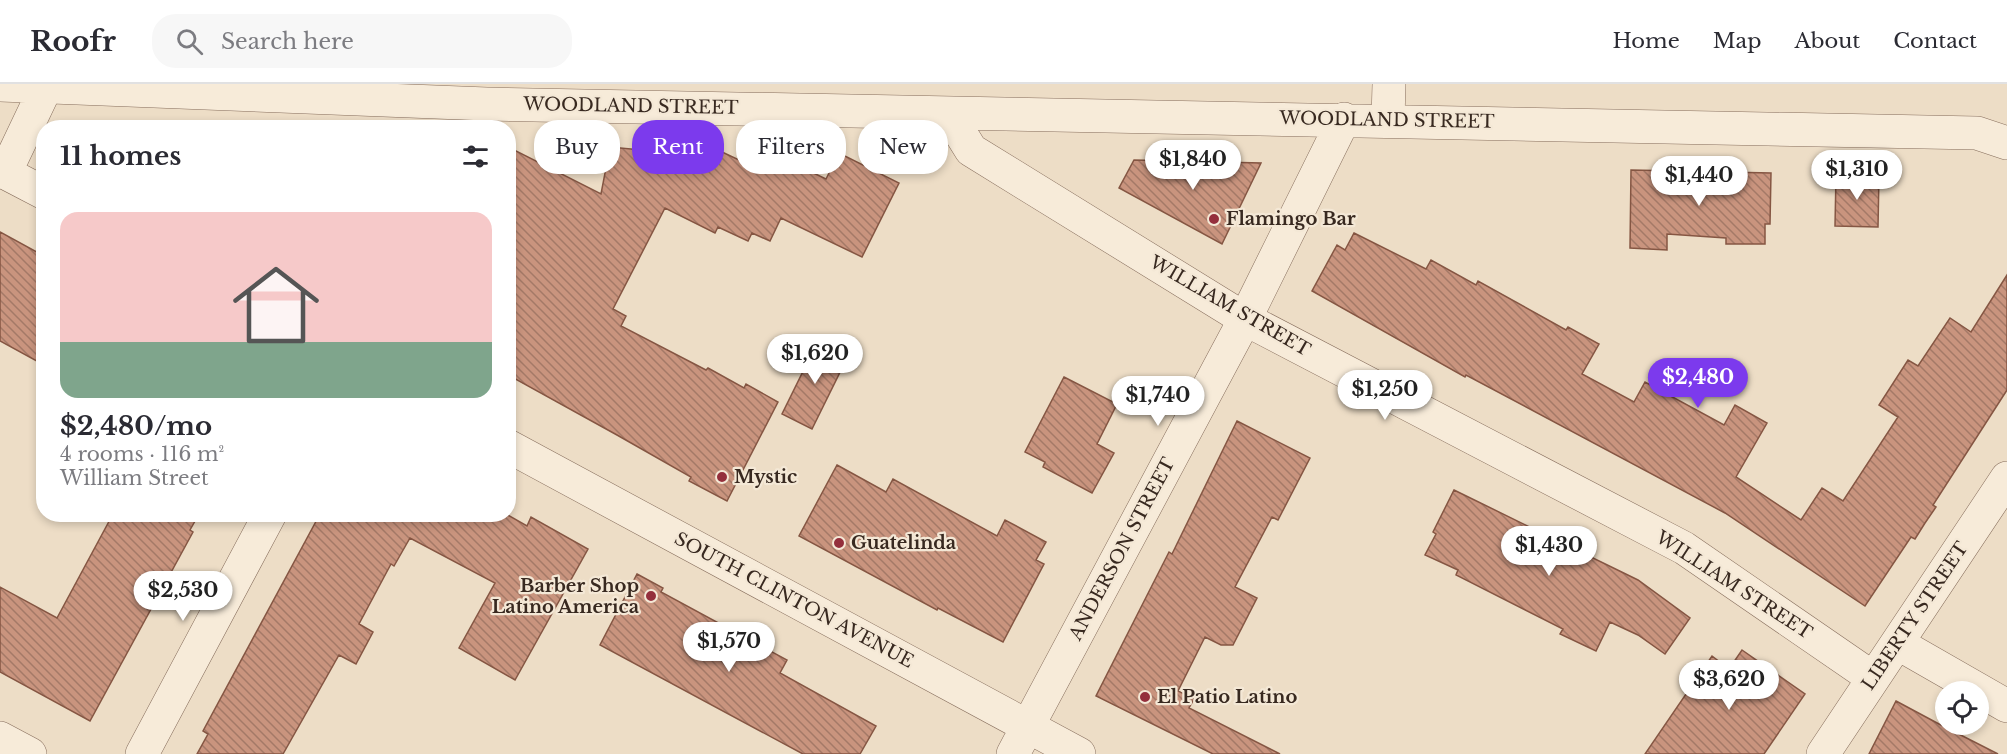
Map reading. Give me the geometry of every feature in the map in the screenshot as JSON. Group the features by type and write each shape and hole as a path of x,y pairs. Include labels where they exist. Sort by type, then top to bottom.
{"street":[{"path":"1388,120 1389,84"},
{"name":"WOODLAND STREET","path":"0,85 486,105 1344,119 1977,133 2007,143"},
{"path":"36,190 3,171 46,87"},
{"name":"WILLIAM STREET","path":"948,113 971,150 1245,319 1684,548 1873,678"},
{"name":"ANDERSON STREET","path":"1020,740 1245,319 1344,119"},
{"name":"SOUTH CLINTON AVENUE","path":"516,451 1020,740 1079,754"},
{"name":"LIBERTY STREET","path":"1823,754 2007,478"},
{"path":"142,754 266,522"},
{"path":"1898,643 2007,706"},
{"path":"0,738 30,754"}],"building":[{"path":"620,148 632,149 632,174 724,174 724,153 736,159 736,174 815,174 826,179 828,174 846,174 846,156 858,162 858,174 881,174 899,183 862,257 781,218 770,241 752,233 748,241 718,227 715,233 665,208 613,309 626,316 621,326 706,370 708,368 744,388 746,384 778,402 727,501 689,481 691,477 516,379 516,151 534,160 534,174 561,174 601,194 605,174 620,174"},
{"path":"1134,160 1261,163 1222,244 1119,188"},
{"path":"1631,170 1771,173 1770,224 1765,224 1765,244 1726,244 1726,238 1667,234 1667,250 1630,248"},
{"path":"1836,175 1879,176 1878,227 1835,226"},
{"path":"0,232 36,252 36,361 0,341"},
{"path":"1354,233 1426,269 1431,260 1476,285 1478,281 1566,330 1568,327 1599,344 1582,374 1634,402 1645,382 1724,425 1735,405 1767,423 1736,477 1801,520 1822,488 1843,501 1898,417 1879,405 1908,360 1918,366 1950,318 1971,332 2007,275 2007,390 1933,505 1936,507 1915,539 1911,537 1865,606 1725,513 1466,375 1465,377 1312,291 1337,245 1345,250"},
{"path":"818,341 848,356 812,429 782,414"},
{"path":"1064,377 1117,404 1097,444 1114,453 1092,493 1043,467 1045,462 1025,452"},
{"path":"1237,421 1310,458 1278,520 1272,517 1235,587 1257,598 1233,645 1221,645 1205,637 1178,691 1194,699 1189,708 1280,754 1213,754 1096,696 1169,552 1172,554"},
{"path":"837,465 886,492 893,479 997,536 1005,520 1046,542 1036,560 1044,564 1003,642 938,608 937,610 799,536"},
{"path":"1454,490 1638,580 1690,618 1665,654 1638,635 1610,622 1596,651 1560,634 1563,629 1456,575 1458,570 1425,555 1436,534 1433,532"},
{"path":"531,517 588,549 515,680 459,648 495,583 410,538 394,566 391,564 359,624 373,632 356,664 339,655 283,754 197,754 208,734 203,731 316,522 516,522 516,520 527,526"},
{"path":"109,522 194,522 190,530 193,532 90,721 0,672 0,587 57,618"},
{"path":"637,574 663,588 661,592 787,660 780,673 876,726 860,754 803,754 600,645"},
{"path":"1742,650 1805,694 1764,754 1645,754 1712,656 1729,669"},
{"path":"1896,701 1935,722 1935,735 1961,735 1998,754 1869,754"}],"place":[{"name":"Flamingo Bar","path":"1214,219"},
{"name":"Mystic","path":"722,477"},
{"name":"Guatelinda","path":"839,543"},
{"name":"Barber Shop Latino America","path":"651,596"},
{"name":"El Patio Latino","path":"1145,697"}]}
